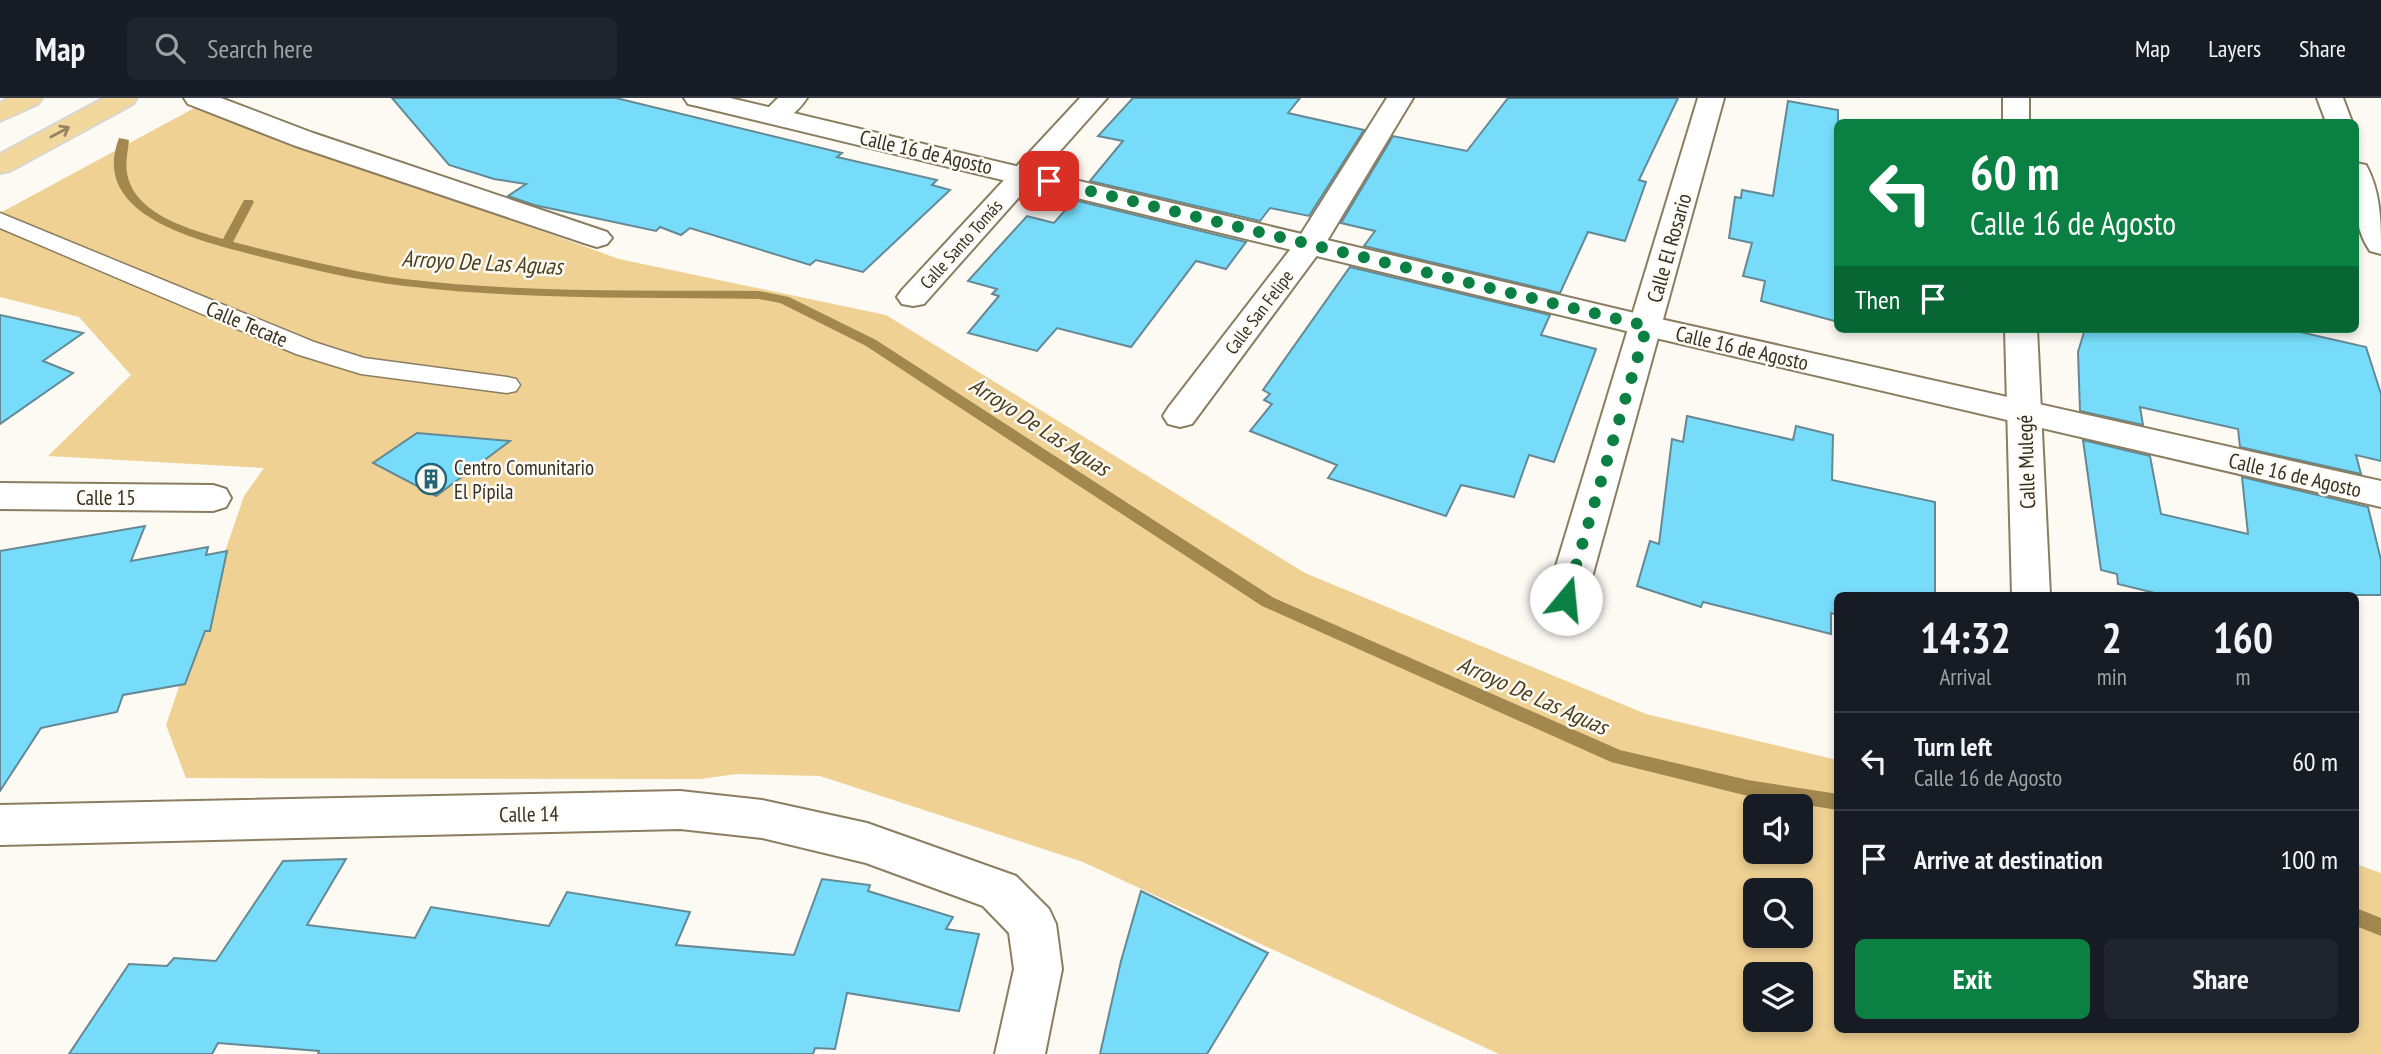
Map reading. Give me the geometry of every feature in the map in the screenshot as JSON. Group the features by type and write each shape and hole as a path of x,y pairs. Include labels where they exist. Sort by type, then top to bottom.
{"main road":[{"path":"0,113 29,98"},
{"path":"0,164 124,98"}],"street":[{"path":"197,98 303,139 597,237"},
{"name":"Calle 16 de Agosto","path":"697,98 783,107 1023,175 1309,246 2381,495"},
{"name":"Calle Santo Tomás","path":"913,297 1094,98"},
{"name":"Calle San Felipe","path":"1180,415 1309,246 1399,98"},
{"name":"Calle El Rosario","path":"1566,599 1711,98"},
{"path":"2016,98 2016,119"},
{"path":"2330,98 2338,119"},
{"path":"2359,180 2381,245"},
{"name":"Calle Mulegé","path":"2021,333 2031,592"},
{"name":"Calle 15","path":"0,496 213,498"},
{"name":"Calle 14","path":"0,825 680,810 762,819 867,843 999,891 1032,924 1038,969 1020,1054"}],"lane":[{"name":"Calle Tecate","path":"0,220 327,355 361,366 506,385"}],"shaded area":[{"path":"198,106 619,259 886,315 1305,573 1646,714 1834,759 1834,1033 2359,1033 2359,865 2381,873 2381,1054 1499,1054 1083,862 820,776 737,774 700,779 186,778 166,725 244,496 264,468 48,456 131,375 79,317 0,297 0,213"}],"building":[{"path":"392,98 616,98 842,153 837,157 937,180 932,185 950,190 863,272 816,260 810,265 690,228 681,235 660,227 656,231 534,205 508,196 526,184 494,179 449,165"},
{"path":"1133,98 1300,98 1288,113 1364,130 1309,216 1270,208 1260,221 1090,181 1123,141 1098,136"},
{"path":"1508,98 1678,98 1639,180 1646,182 1625,241 1588,232 1560,293 1364,246 1375,231 1341,223 1393,136 1467,151"},
{"path":"1788,101 1838,110 1838,119 1834,119 1834,321 1761,301 1765,281 1743,276 1752,243 1729,238 1735,197 1741,198 1742,190 1773,196"},
{"path":"1074,200 1246,242 1226,269 1196,261 1131,347 1057,328 1037,351 968,333 999,296 992,294 997,289 968,281 1027,216 1054,223"},
{"path":"1350,267 1550,315 1541,335 1596,349 1554,462 1529,455 1514,497 1461,485 1446,516 1328,478 1337,465 1250,431 1272,404 1264,400 1270,394 1263,390"},
{"path":"0,315 83,333 43,361 73,373 0,424"},
{"path":"2084,333 2305,333 2366,347 2381,394 2381,461 2356,455 2361,474 2240,447 2238,429 2140,407 2143,425 2080,411 2078,352"},
{"path":"1687,416 1793,440 1796,426 1833,435 1832,480 1935,502 1935,592 1834,592 1831,634 1703,602 1701,607 1637,586 1650,541 1659,544 1672,439 1683,442"},
{"name":"Centro Comunitario El Pípila","path":"417,433 510,441 436,496 373,463"},
{"path":"2083,440 2150,456 2161,514 2248,534 2242,477 2368,507 2381,560 2381,595 2359,595 2359,592 2151,592 2118,584 2117,574 2101,570"},
{"path":"145,526 131,561 208,547 206,555 227,551 210,631 205,631 185,684 123,695 117,712 41,728 0,791 0,551"},
{"path":"346,859 307,925 415,938 431,907 549,926 567,892 690,912 676,945 794,955 822,879 870,885 868,891 953,917 946,929 979,934 959,1011 847,993 835,1049 815,1048 813,1054 318,1054 319,1051 218,1043 212,1054 69,1054 129,964 167,966 174,958 216,961 283,861"},
{"path":"1141,891 1268,953 1207,1054 1100,1054 1121,961"}],"waterway":[{"path":"123,140 121,173 125,187 134,200 163,220 226,244"},
{"name":"Arroyo De Las Aguas","path":"226,244 248,202"},
{"name":"Arroyo De Las Aguas","path":"226,244 352,274 470,289 759,295 784,300 871,343 1268,602 1617,757 1748,788 1834,801"},
{"name":"Arroyo De Las Aguas","path":"2359,918 2381,927"}],"place":[{"name":"Centro Comunitario El Pípila","path":"431,479"}],"route":[{"path":"1049,181 1647,326 1566,599"}]}
